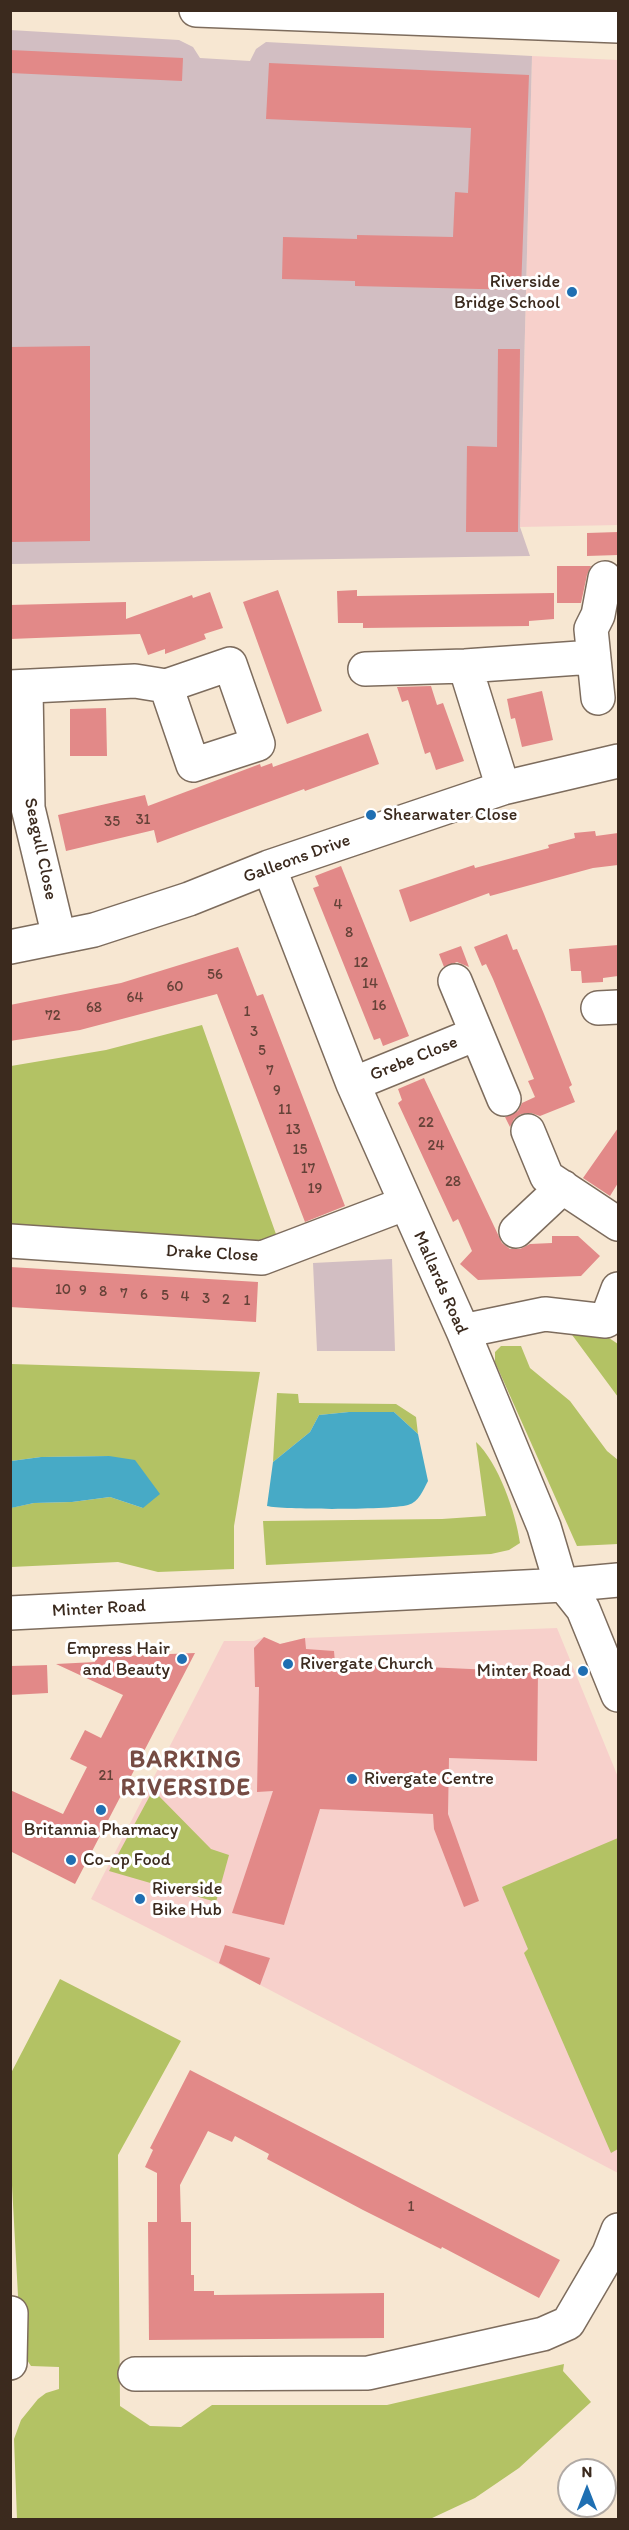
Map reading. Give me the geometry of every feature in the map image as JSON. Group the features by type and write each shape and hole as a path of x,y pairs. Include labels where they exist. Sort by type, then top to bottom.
{"street":[{"path":"196,10 618,26"},
{"path":"598,698 591,628 598,615 604,578"},
{"path":"365,669 465,666 593,657"},
{"path":"465,666 503,788"},
{"name":"Seagull Close","path":"59,937 28,808 18,687 135,681 166,686"},
{"name":"Galleons Drive","path":"10,947 94,930 189,899 269,867 503,788 618,761"},
{"name":"Mallards Road","path":"269,867 353,1084 404,1204 463,1331 544,1527 564,1585 583,1609 618,1695"},
{"name":"Grebe Close","path":"455,981 504,1099"},
{"name":"Grebe Close","path":"353,1084 476,1034"},
{"path":"528,1131 547,1177 618,1224"},
{"path":"516,1231 563,1187"},
{"name":"Drake Close","path":"10,1241 262,1258 404,1204"},
{"path":"463,1331 545,1314 606,1321 618,1289"},
{"name":"Minter Road","path":"10,1613 564,1585 618,1580"},
{"path":"135,2374 368,2373 543,2334 568,2323 609,2253 618,2230"},
{"path":"10,2363 11,2313"}],"shaded area":[{"path":"10,30 179,40 193,47 200,58 250,61 256,49 266,42 532,56 520,527 530,556 11,564"},
{"name":"Riverside Bridge School","path":"532,56 618,60 618,525 520,527"},
{"path":"392,1259 395,1351 317,1351 313,1263"},
{"path":"557,1628 618,1777 618,2173 91,1899 224,1641 254,1641 264,1637 280,1644 305,1638"}],"green space":[{"path":"202,1025 277,1237 259,1244 11,1227 11,1066 106,1050"},
{"path":"564,1324 606,1336 618,1344 618,1397"},
{"path":"501,1346 521,1346 530,1368 570,1401 607,1451 618,1460 618,1544 577,1546 495,1362 495,1352"},
{"path":"11,1364 260,1372 234,1526 234,1569 158,1572 118,1562 11,1567 10,1508 34,1503 72,1502 110,1497 143,1508 109,1456 41,1457 11,1461"},
{"path":"277,1393 298,1394 299,1403 396,1404 416,1417 418,1434 394,1412 319,1415 310,1432 273,1462"},
{"path":"476,1442 499,1475 515,1517 520,1543 509,1550 491,1554 266,1565 263,1521 442,1519 486,1516"},
{"path":"153,1790 211,1849 229,1855 216,1902 109,1871"},
{"path":"618,1838 618,2149 611,2153 524,1953 528,1949 502,1887"},
{"path":"60,1979 181,2041 118,2155 120,2406 150,2426 181,2427 212,2405 387,2405 564,2364 563,2371 591,2402 519,2468 475,2498 430,2519 17,2519 14,2439 21,2420 38,2399 46,2393 59,2389 59,2367 31,2366 21,2351 11,2167 10,2075"}],"water":[{"path":"394,1412 418,1434 428,1481 418,1498 408,1505 381,1508 314,1509 267,1506 273,1462 310,1432 319,1415"},
{"path":"109,1456 135,1460 160,1494 143,1508 110,1497 72,1502 34,1503 11,1508 11,1461 41,1457"}],"building":[{"path":"10,50 183,58 182,81 10,73"},
{"path":"269,63 529,75 521,290 355,286 355,281 282,279 283,237 357,239 357,235 453,237 455,192 468,193 471,128 266,119"},
{"path":"90,346 90,541 10,542 10,347"},
{"path":"498,349 520,349 518,532 466,532 467,446 497,447"},
{"path":"618,532 618,555 587,556 587,533"},
{"path":"557,566 591,566 581,603 557,603"},
{"path":"278,590 322,711 287,724 243,602"},
{"path":"357,590 357,596 554,593 554,619 529,621 529,626 363,628 363,623 338,623 337,591"},
{"path":"210,592 223,628 204,634 206,639 165,654 165,649 148,655 140,634 10,639 10,605 126,602 126,619 192,595 193,598"},
{"path":"431,686 437,705 443,703 464,761 436,770 430,752 425,754 408,700 402,702 397,687"},
{"path":"542,691 553,740 522,747 515,718 511,719 507,699"},
{"path":"106,708 107,756 70,756 70,709"},
{"path":"368,733 379,764 157,843 154,830 66,851 58,815 145,795 148,806 260,764 261,767 272,763 273,767"},
{"path":"595,831 596,836 618,833 618,865 593,868 490,896 489,893 410,922 399,890 474,865 475,868 549,848 548,845 575,838 574,833"},
{"path":"341,866 409,1036 383,1046 380,1038 374,1040 313,888 319,886 315,876"},
{"path":"507,934 513,950 517,949 544,1014 572,1085 569,1087 575,1102 540,1116 531,1113 521,1114 514,1119 510,1127 505,1117 518,1111 522,1103 535,1097 528,1081 534,1079 493,979 486,964 482,966 474,947"},
{"path":"618,945 618,976 603,978 603,982 582,983 581,971 571,971 569,949"},
{"path":"461,946 469,967 457,962 444,967 439,954"},
{"path":"238,947 257,996 263,994 345,1206 305,1222 217,994 80,1030 10,1041 10,1005 121,983"},
{"path":"424,1078 502,1243 510,1249 520,1249 530,1244 552,1243 552,1236 578,1236 600,1256 581,1276 478,1280 460,1264 472,1251 458,1219 453,1222 398,1103 402,1100 398,1089"},
{"path":"618,1128 618,1183 610,1196 583,1178"},
{"path":"10,1267 258,1282 256,1322 10,1307"},
{"name":"Rivergate Centre","path":"264,1637 280,1644 305,1638 306,1649 334,1651 335,1663 538,1672 537,1761 449,1758 448,1814 479,1901 464,1907 434,1829 433,1814 320,1809 284,1925 232,1913 273,1791 257,1792 259,1687 255,1687 254,1648"},
{"path":"195,1653 75,1884 10,1851 10,1790 63,1814 87,1767 70,1759 85,1730 101,1738 123,1695 56,1664 95,1662 96,1657"},
{"path":"47,1665 48,1693 10,1695 10,1666"},
{"path":"225,1945 270,1958 260,1985 219,1963"},
{"path":"190,2070 560,2260 539,2298 267,2159 269,2154 235,2136 232,2142 208,2131 180,2185 181,2222 191,2222 191,2275 194,2275 194,2291 214,2291 214,2295 384,2293 384,2338 149,2340 148,2222 157,2222 157,2173 145,2167 153,2150 150,2148"}],"place":[{"name":"Riverside Bridge School","path":"572,292"},
{"name":"Shearwater Close","path":"371,815"},
{"name":"Empress Hair and Beauty","path":"182,1659"},
{"name":"Rivergate Church","path":"288,1664"},
{"name":"Minter Road","path":"583,1671"},
{"name":"Rivergate Centre","path":"352,1779"},
{"name":"Britannia Pharmacy","path":"101,1810"},
{"name":"Co-op Food","path":"71,1860"},
{"name":"Riverside Bike Hub","path":"140,1899"}],"district":[{"name":"BARKING RIVERSIDE","path":"186,1775"}]}
